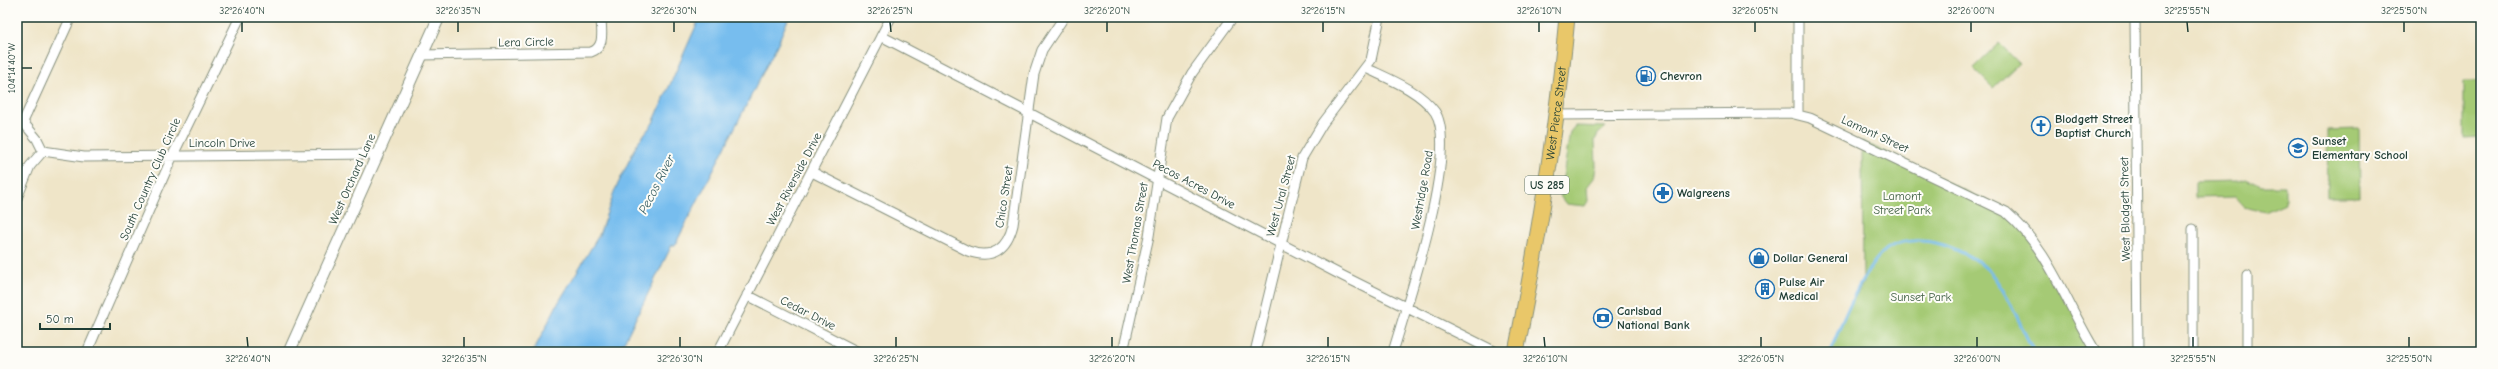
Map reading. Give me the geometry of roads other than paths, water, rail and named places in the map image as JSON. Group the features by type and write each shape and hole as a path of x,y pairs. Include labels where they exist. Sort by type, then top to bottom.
{"highway":[{"name":"West Pierce Street","path":"1516,352 1538,239 1557,115 1567,17"}],"street":[{"path":"17,198 30,166 43,151 37,139 20,119 71,17"},
{"name":"South Country Club Circle","path":"87,352 173,155 240,17"},
{"name":"West Orchard Lane","path":"289,352 439,17"},
{"name":"Lera Circle","path":"421,55 591,52 598,50 601,43 601,17"},
{"name":"West Riverside Drive","path":"718,352 891,17"},
{"name":"Chico Street","path":"812,172 978,255 989,254 1003,246 1010,235 1036,66 1053,32 1064,17"},
{"name":"West Thomas Street","path":"1123,352 1149,236 1164,128 1170,108 1192,73 1233,17"},
{"name":"West Ural Street","path":"1255,352 1302,158 1323,123 1366,68 1374,51 1380,17"},
{"path":"1798,17 1798,114"},
{"name":"West Blodgett Street","path":"2135,17 2138,352"},
{"name":"Pecos Acres Drive","path":"881,36 1406,308 1496,352"},
{"name":"Westridge Road","path":"1366,68 1417,95 1434,111 1441,126 1442,146 1429,228 1393,352"},
{"name":"Lamont Street","path":"1557,115 1798,114 1862,141 2006,212 2029,233 2040,250 2096,352"},
{"name":"Lincoln Drive","path":"43,151 84,157 378,154"},
{"path":"2193,229 2193,352"},
{"path":"2247,275 2247,352"},
{"name":"Cedar Drive","path":"747,295 858,352"}],"water":[{"name":"Pecos River","path":"700,17 789,17 778,43 675,245 672,245 619,352 533,352 557,305 599,235 615,190 638,142 653,123"}],"waterway":[{"path":"1830,352 1855,293 1873,264 1882,253 1892,246 1903,242 1916,241 1934,243 1952,248 1966,254 1988,270 2008,298 2034,352"}],"place":[{"name":"Chevron","path":"1646,76"},
{"name":"Blodgett Street Baptist Church","path":"2041,126"},
{"name":"Sunset Elementary School","path":"2298,148"},
{"name":"Walgreens","path":"1663,193"},
{"name":"Dollar General","path":"1759,258"},
{"name":"Pulse Air Medical","path":"1765,289"},
{"name":"Carlsbad National Bank","path":"1603,318"}],"park label":[{"name":"Lamont Street Park","path":"1902,203"},
{"name":"Sunset Park","path":"1921,297"}]}
